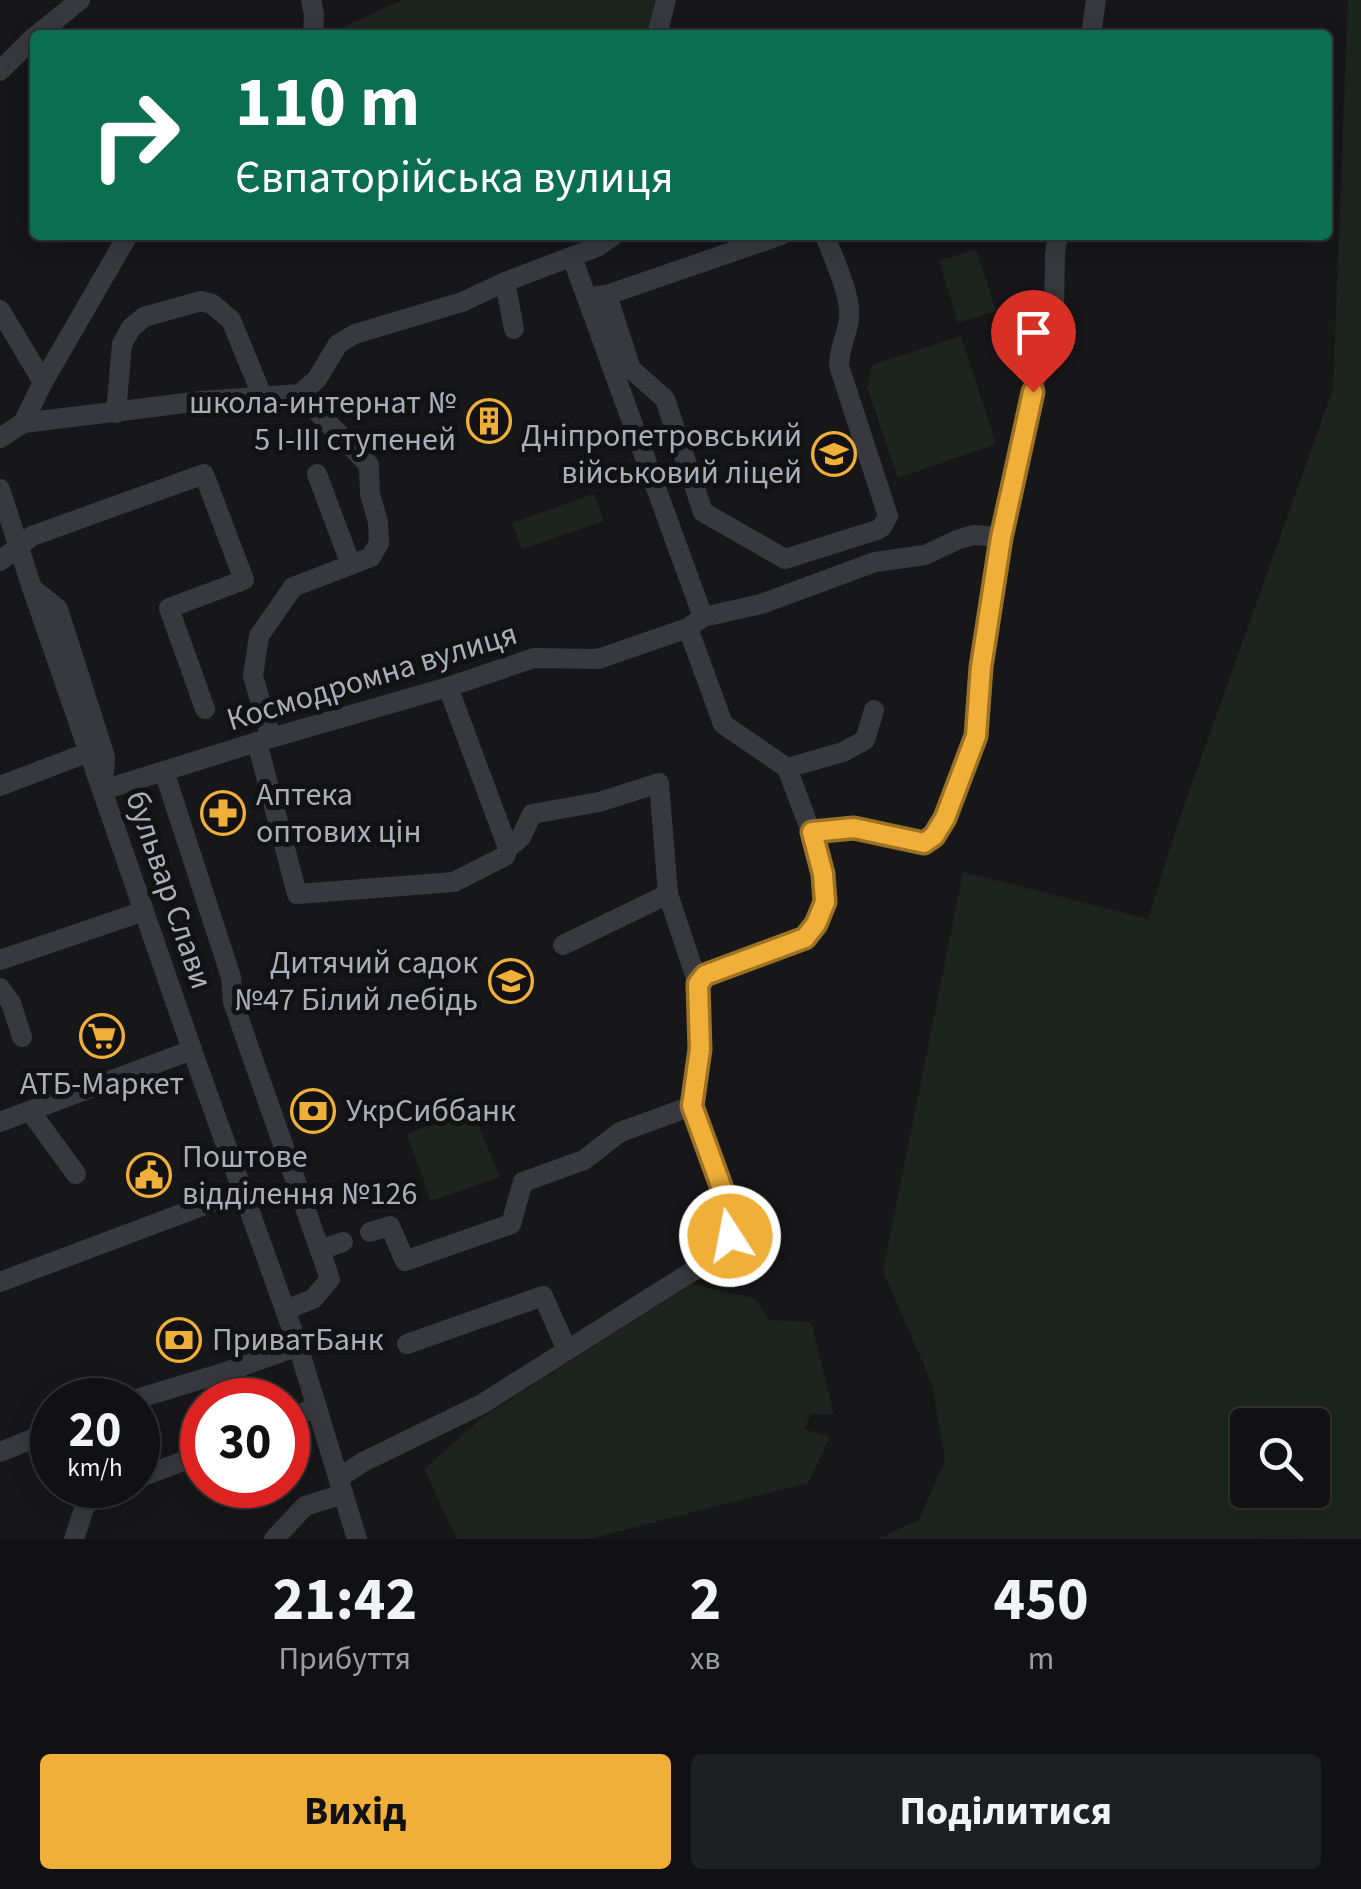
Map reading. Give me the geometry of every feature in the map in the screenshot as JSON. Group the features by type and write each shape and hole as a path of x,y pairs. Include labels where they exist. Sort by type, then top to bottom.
{"street":[{"path":"43,30 80,0"},
{"path":"311,0 313,30"},
{"path":"659,30 666,0"},
{"path":"1091,30 1096,0"},
{"path":"0,71 30,42"},
{"path":"22,423 125,240"},
{"path":"0,438 22,423 300,394 317,379 338,344 355,334 462,302 607,240"},
{"path":"596,294 765,240"},
{"path":"572,257 596,294 631,369 664,400 703,512 786,559 877,530 888,516 839,366 849,304 827,240"},
{"path":"812,832 854,828 924,843 934,836 945,818 976,736 981,667 1001,538 1054,309 1057,240"},
{"path":"505,282 514,329"},
{"path":"596,294 723,724 787,768 812,832 823,874 825,902 805,938 705,975 698,984"},
{"path":"116,413 122,344 131,328 144,317 201,301 212,304 232,320 263,398"},
{"path":"0,310 43,382"},
{"path":"274,1539 305,1506 341,1486 363,1462 482,1404 715,1256 726,1246 732,1216 692,1106 700,1049 698,984 668,894 660,783 599,802 532,814 505,856 454,882 297,894 253,676 258,636 293,587 371,557 379,543 368,465 300,394"},
{"path":"0,561 32,536 204,474 244,580 168,608 205,709"},
{"path":"317,474 351,564"},
{"name":"бульвар Слави","path":"0,489 298,1346 357,1539"},
{"name":"Космодромна вулиця","path":"102,790 534,658 598,659 762,595 875,562 925,555 973,535 1001,538"},
{"path":"32,588 58,609 105,757 102,790"},
{"path":"448,687 508,848"},
{"path":"787,768 843,752 865,740 874,710"},
{"path":"0,786 89,752"},
{"path":"164,771 231,977 233,1002 330,1279 314,1298 285,1310"},
{"path":"564,945 668,894"},
{"path":"0,960 144,912"},
{"path":"0,988 11,1002 22,1037"},
{"path":"0,1122 192,1050"},
{"path":"370,1232 390,1226 404,1261 511,1224 523,1182 584,1160 620,1132 692,1106"},
{"path":"30,1112 76,1174"},
{"path":"0,1282 242,1190"},
{"path":"320,1250 343,1242"},
{"path":"407,1344 542,1296 567,1350"},
{"path":"160,1392 298,1346"},
{"path":"310,1410 317,1407"},
{"path":"0,1452 30,1440"},
{"path":"74,1539 84,1508"}],"shaded area":[{"path":"402,0 655,0 648,30 337,30"},
{"path":"1348,0 1361,0 1361,1539 877,1539 919,1520 945,1460 932,1384 883,1271 963,872 1148,919 1179,820 1333,389"},
{"path":"976,249 996,311 958,323 939,261"},
{"path":"961,336 996,444 898,478 867,387 872,365"},
{"path":"594,494 604,521 522,549 512,523"},
{"path":"472,1110 500,1177 431,1201 407,1134"},
{"path":"692,1284 754,1298 769,1320 811,1322 834,1414 811,1414 804,1429 830,1437 808,1483 588,1539 457,1539 424,1469 483,1417"}],"place":[{"name":"школа-интернат № 5 I-III ступеней","path":"489,421"},
{"name":"Дніпропетровський військовий ліцей","path":"834,454"},
{"name":"Аптека оптових цін","path":"223,813"},
{"name":"Дитячий садок №47 Білий лебідь","path":"511,981"},
{"name":"АТБ-Маркет","path":"102,1036"},
{"name":"УкрСиббанк","path":"313,1111"},
{"name":"Поштове відділення №126","path":"149,1175"},
{"name":"ПриватБанк","path":"179,1340"}],"route":[{"path":"730,1236 732,1216 692,1106 700,1049 698,984 705,975 805,938 816,924 825,902 823,874 812,832 854,828 924,843 934,836 945,818 976,736 981,667 1001,538 1033,392"}]}
